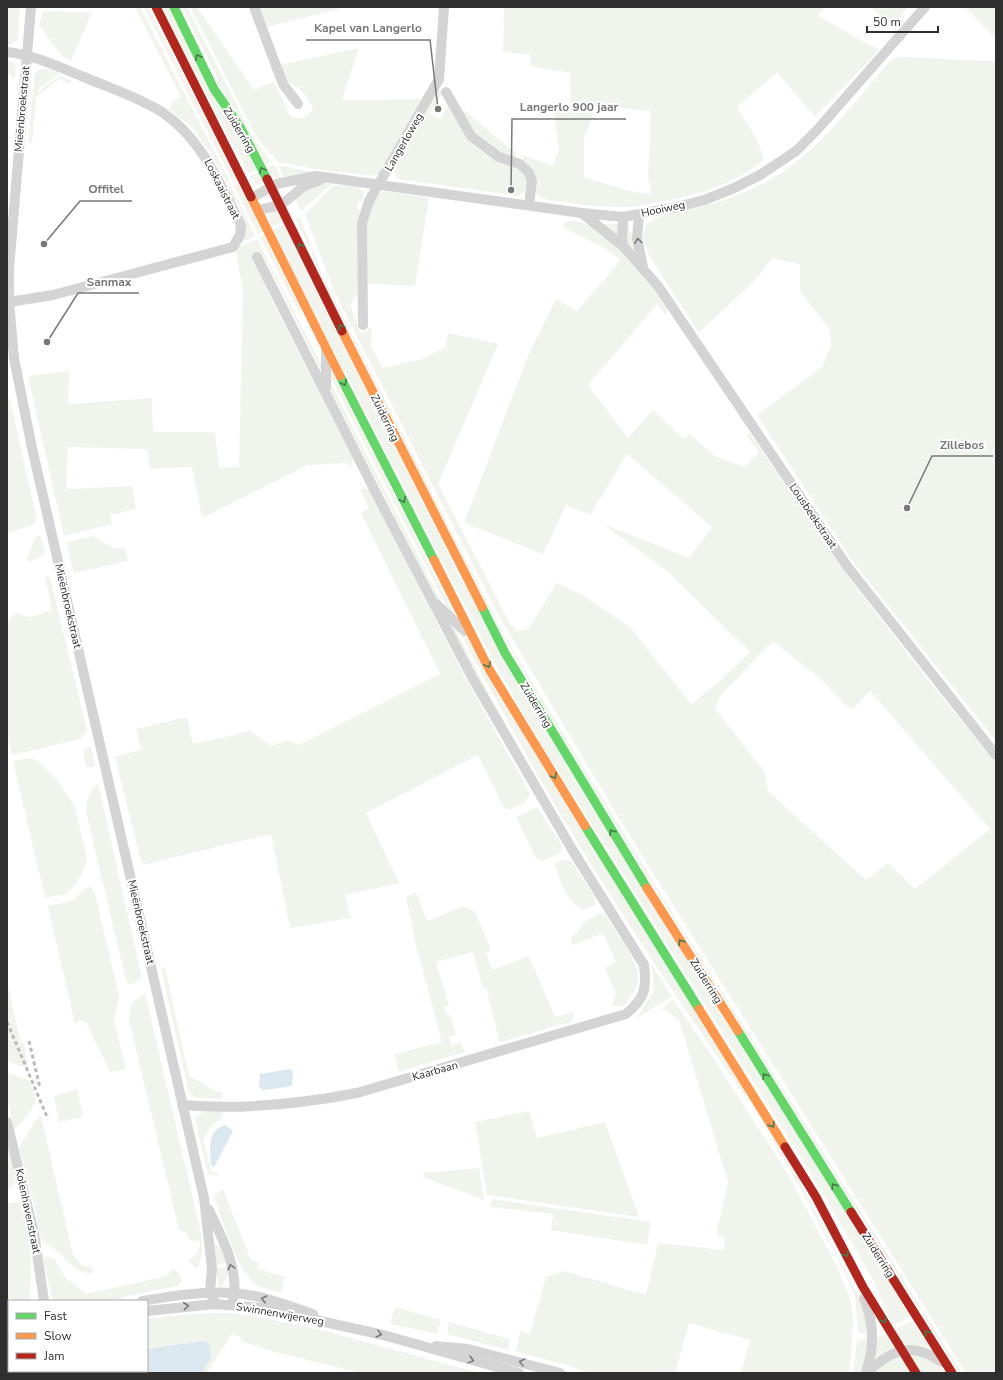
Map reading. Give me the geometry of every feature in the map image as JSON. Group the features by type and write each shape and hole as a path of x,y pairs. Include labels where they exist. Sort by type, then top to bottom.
{"main road":[{"name":"Zuiderring","path":"156,7 489,669 594,841 816,1197 827,1221 901,1350 916,1373"},
{"name":"Zuiderring","path":"174,7 214,89 240,128 281,205 374,396 505,653 610,828 950,1369"}],"street":[{"name":"Mieënbroekstraat","path":"31,7 9,252 9,302 14,358 26,417 204,1198 212,1268 210,1292 215,1304"},
{"path":"254,7 283,84 298,104"},
{"name":"Langerloweg","path":"363,325 362,223 369,201 439,79 444,7"},
{"name":"Hooiweg","path":"252,198 271,186 299,178 316,176 582,213 622,217 639,215 704,200 732,189 777,164 796,151 817,130 925,7"},
{"path":"7,52 26,54"},
{"name":"Loskaaistraat","path":"9,302 53,295 233,248 240,235 241,225 204,155 185,131 162,112 130,96 26,54"},
{"path":"446,92 471,136 499,157 520,164 529,173 532,181 529,205"},
{"name":"Hooiweg","path":"258,210 281,205 304,186 327,177"},
{"name":"Lousbeekstraat","path":"582,213 623,246 643,267 658,286 847,566 996,755"},
{"name":"Lousbeekstraat","path":"639,215 637,238 643,267"},
{"path":"622,217 623,246"},
{"path":"257,258 327,393 382,506 432,601 450,615 475,640"},
{"path":"327,349 327,393"},
{"name":"Kaarbaan","path":"182,1105 258,1106 312,1102 357,1093 615,1019 626,1014 637,1005 644,992 646,982 644,965 569,844 488,705 432,601"},
{"name":"Kolenhavenstraat","path":"7,1122 34,1233 44,1300"},
{"name":"Mieënbroekstraat","path":"204,1198 230,1263 235,1293 232,1305"},
{"path":"864,1286 864,1298 873,1328 871,1355 866,1373"},
{"name":"Swinnenwijerweg","path":"148,1300 210,1292 235,1293 264,1298 341,1324"},
{"name":"Swinnenwijerweg","path":"148,1311 215,1304 262,1308 341,1324 420,1344 450,1355 519,1373"},
{"name":"Swinnenwijerweg","path":"420,1344 468,1349 560,1373"},
{"path":"866,1373 883,1359 901,1350 914,1350 929,1353 950,1369"}],"shaded area":[{"path":"7,7 20,7 18,40 7,46"},
{"path":"135,7 140,7 230,182 227,183 212,155 192,127 170,110 172,102 181,97"},
{"path":"144,7 148,7 188,85 240,178 233,182"},
{"path":"159,7 171,7 258,168 249,174"},
{"path":"182,7 187,7 255,141 271,162 265,166 218,85 218,79"},
{"path":"190,7 197,7 254,90 274,81 290,116 302,119 313,110 309,101 300,89 287,82 280,65 359,48 342,100 422,99 381,174 373,176 314,169 278,162 257,138"},
{"path":"259,7 338,7 339,9 266,27"},
{"path":"504,7 825,7 818,16 879,50 815,117 777,72 737,107 756,138 764,159 740,176 726,183 683,197 630,207 584,205 542,199 535,192 522,155 553,166 559,149 553,107 571,108 570,73 530,66 531,55 503,52","holes":["596,106 651,111 648,176 652,195 626,190 584,177 584,139"]},
{"path":"871,7 908,7 892,26"},
{"path":"965,7 996,7 996,39"},
{"path":"43,11 92,12 71,61 62,56 39,25"},
{"path":"899,57 996,61 996,741 853,562 757,415 822,367 831,346 830,330 800,291 800,264 772,259 754,281 699,333 651,259 643,240 645,226 651,221 670,213 716,203 738,195 777,176 824,137 891,60"},
{"path":"7,58 16,65 15,79 12,78 7,71"},
{"path":"41,69 49,69 60,73 37,90 38,92 60,76 71,81 70,84 59,79 36,97 32,142 28,142 35,73"},
{"path":"439,89 443,92 430,114 441,119 449,104 457,120 528,176 527,190 518,196 399,179 395,175 396,165"},
{"path":"461,108 517,154 514,157 508,157 471,130"},
{"path":"272,165 275,166 282,179 271,176 266,168"},
{"path":"278,165 311,172 285,179"},
{"path":"260,171 262,184 256,185 250,176"},
{"path":"327,181 334,182 301,211 295,198 316,184"},
{"path":"241,182 265,230 258,234 234,185"},
{"path":"340,185 359,187 364,193 362,203 359,201 356,208 360,210 357,228 358,294 351,306 360,333 367,331 368,328 372,328 371,347 383,368 423,359 446,347 448,333 498,344 438,484 510,624 517,631 529,629 556,583 581,594 630,627 691,704 718,683 750,652 668,572 603,524 689,558 712,527 627,454 590,515 566,505 543,554 464,523 530,351 556,299 577,311 621,260 601,246 563,227 566,221 578,221 597,229 620,248 642,272 668,309 666,315 657,304 588,385 628,438 653,410 684,439 690,434 713,455 744,467 759,453 746,434 750,433 850,579 932,685 996,761 996,1373 966,1373 623,825 500,618 334,291 305,214 333,186","holes":["773,641 823,681 846,706 853,709 870,691 990,829 915,889 888,863 866,880 768,791 764,771 715,709 721,695"]},
{"path":"231,186 255,236 242,243 246,229 245,221 228,188"},
{"path":"385,191 429,198 415,286 368,284 366,247 368,218 377,196"},
{"path":"277,210 285,220 271,227 268,216 273,211"},
{"path":"300,217 323,277 502,631 676,919 922,1309 920,1310 568,750 486,604 322,282 310,248 295,219"},
{"path":"285,223 459,576 911,1316 892,1326 875,1283 817,1183 532,729 493,660 272,231"},
{"path":"603,224 620,224 618,238"},
{"path":"628,224 638,251 634,253 629,247 627,240"},
{"path":"267,233 299,306 303,320 260,237"},
{"path":"257,239 324,370 323,374 263,255 254,259 270,296 353,458 350,468 346,463 308,465 202,518 192,467 150,469 147,449 68,447 66,489 132,486 136,509 110,515 112,524 64,536 28,376 69,371 68,404 152,398 153,432 215,432 219,467 239,467 243,291 236,250 240,246"},
{"path":"328,364 457,620 450,613 328,372"},
{"path":"329,380 444,607 436,598 331,392"},
{"path":"7,399 10,399 37,521 31,526 7,533"},
{"path":"365,488 369,490 464,675 530,793 525,803 509,810 504,808 478,755 366,813 399,883 345,895 351,918 290,928 271,834 142,865 115,757 141,750 136,729 187,717 193,744 250,731 272,746 287,740 299,745 440,674 361,513 369,508 360,490"},
{"path":"41,536 45,554 30,562 27,561 34,539"},
{"path":"92,536 115,549 124,547 128,561 74,573 66,542"},
{"path":"45,576 50,577 87,731 80,739 12,755 7,736 7,624 16,612 30,617 52,610"},
{"path":"445,616 452,622 490,696 555,813 503,725"},
{"path":"458,629 468,639 794,1170 865,1309 870,1332 862,1334 858,1332 855,1296 840,1263 800,1188 747,1095 744,1095 693,1021 643,946 571,832 536,773"},
{"path":"88,747 91,748 95,765 93,767 86,767 83,751"},
{"path":"31,758 38,761 56,779 75,806 87,859 82,874 76,884 65,894 45,898 13,761"},
{"path":"98,783 142,978 133,984 129,984 126,980 86,812 89,796"},
{"path":"537,807 562,845 560,853 543,861 536,858 516,817"},
{"path":"562,860 571,861 596,899 595,905 582,910 576,906 568,896 554,864"},
{"path":"90,887 94,890 119,996 114,1022 126,1069 110,1072 86,1022 80,1020 75,1024 48,906 72,900"},
{"path":"416,892 427,921 463,906 475,912 491,949 486,954 492,970 529,956 555,1017 573,1012 573,1021 501,1042 499,1041 486,987 483,988 473,952 436,962 449,1005 444,1007 446,1015 450,1014 456,1035 449,1037 451,1045 461,1042 465,1052 399,1072 394,1054 442,1042 417,949 406,897"},
{"path":"600,913 605,915 622,940 638,971 636,988 631,998 624,1006 611,1006 616,994 605,968 616,962 603,933 573,945 570,940 587,920"},
{"path":"649,961 672,996 637,1018 653,992 653,974"},
{"path":"165,967 189,1076 217,1092 222,1092 222,1099 197,1098 189,1093 161,969"},
{"path":"7,982 21,1043 24,1043 28,1065 20,1066 7,1061"},
{"path":"145,993 201,1233 202,1256 197,1269 188,1261 197,1252 200,1241 189,1240 186,1233 179,1230 129,1020 131,1004"},
{"path":"673,999 716,1062 789,1176 835,1263 851,1300 853,1327 850,1367 848,1373 741,1373 750,1340 689,1323 675,1373 590,1373 567,1365 516,1352 520,1331 530,1334 546,1277 564,1271 646,1295 658,1243 724,1250 725,1238 716,1235 728,1182 679,1020 662,1008"},
{"path":"290,1069 293,1072 292,1085 288,1087 263,1090 259,1087 260,1074"},
{"path":"7,1073 29,1080 35,1096 34,1105 29,1113 14,1129 7,1099"},
{"path":"77,1089 83,1117 59,1122 54,1096"},
{"path":"210,1110 222,1110 222,1117 210,1127 203,1140 212,1172 218,1173 218,1176 208,1174 195,1119 202,1113"},
{"path":"529,1111 537,1138 605,1122 639,1217 487,1195 475,1122"},
{"path":"41,1116 73,1255 83,1266 92,1267 93,1273 82,1272 72,1266 55,1249 41,1241 36,1210 19,1148 37,1118"},
{"path":"225,1125 233,1131 214,1167 211,1165 210,1153 212,1136 219,1128"},
{"path":"7,1143 16,1180 11,1188 7,1190"},
{"path":"479,1168 484,1200 423,1177 423,1173"},
{"path":"223,1189 251,1260 259,1263 257,1269 285,1277 281,1293 257,1285 243,1270 231,1245 214,1196"},
{"path":"491,1199 651,1222 647,1245 551,1230 553,1214 491,1207"},
{"path":"14,1202 21,1203 28,1224 31,1251 30,1300 8,1300 8,1330 7,1330 7,1204"},
{"path":"215,1244 220,1246 226,1263 216,1265 213,1246"},
{"path":"46,1256 55,1260 66,1278 86,1294 167,1276 173,1268 180,1274 182,1281 178,1286 127,1296 117,1300 53,1300 43,1258"},
{"path":"227,1266 227,1276 222,1287 219,1286 216,1269"},
{"path":"395,1307 441,1320 437,1334 390,1324"},
{"path":"229,1313 259,1317 321,1330 480,1373 360,1373 271,1351 242,1341 239,1336 231,1335 207,1373 202,1373 211,1358 203,1341 148,1349 148,1319 190,1314"},
{"path":"925,1313 962,1373 959,1373 922,1315"},
{"path":"912,1321 931,1349 904,1347 894,1330"},
{"path":"449,1322 510,1339 508,1350 447,1334"},
{"path":"888,1334 896,1349 876,1358 874,1356 877,1337"},
{"path":"870,1337 863,1366 859,1373 852,1373 857,1340"},
{"path":"203,1341 209,1343 211,1358 202,1373 95,1373 148,1372 148,1349"},
{"path":"8,1346 8,1372 33,1373 7,1373"},
{"path":"908,1354 919,1356 933,1362 945,1373 920,1373"},
{"path":"901,1355 912,1373 874,1373 880,1367"},
{"path":"53,1372 96,1372 95,1373"}],"railway":[{"path":"7,1022 48,1119"},
{"path":"29,1041 40,1088"}],"traffic: fast":[{"path":"174,7 214,89 240,127 267,179"},
{"path":"340,376 434,560"},
{"path":"482,607 505,653 647,888"},
{"path":"585,826 699,1009"},
{"path":"738,1031 851,1212"}],"traffic: slow":[{"path":"251,197 340,376"},
{"path":"342,331 482,607"},
{"path":"434,560 489,669 585,826"},
{"path":"647,888 738,1031"},
{"path":"699,1009 785,1147"}],"traffic: jam":[{"path":"156,7 251,197"},
{"path":"267,179 342,331"},
{"path":"785,1147 816,1197 863,1287 916,1373"},
{"path":"851,1212 952,1373"}],"place":[{"name":"Kapel van Langerlo","path":"438,109"},
{"name":"Langerlo 900 jaar","path":"511,190"},
{"name":"Offitel","path":"44,244"},
{"name":"Sanmax","path":"47,342"},
{"name":"Zillebos","path":"907,508"}]}
